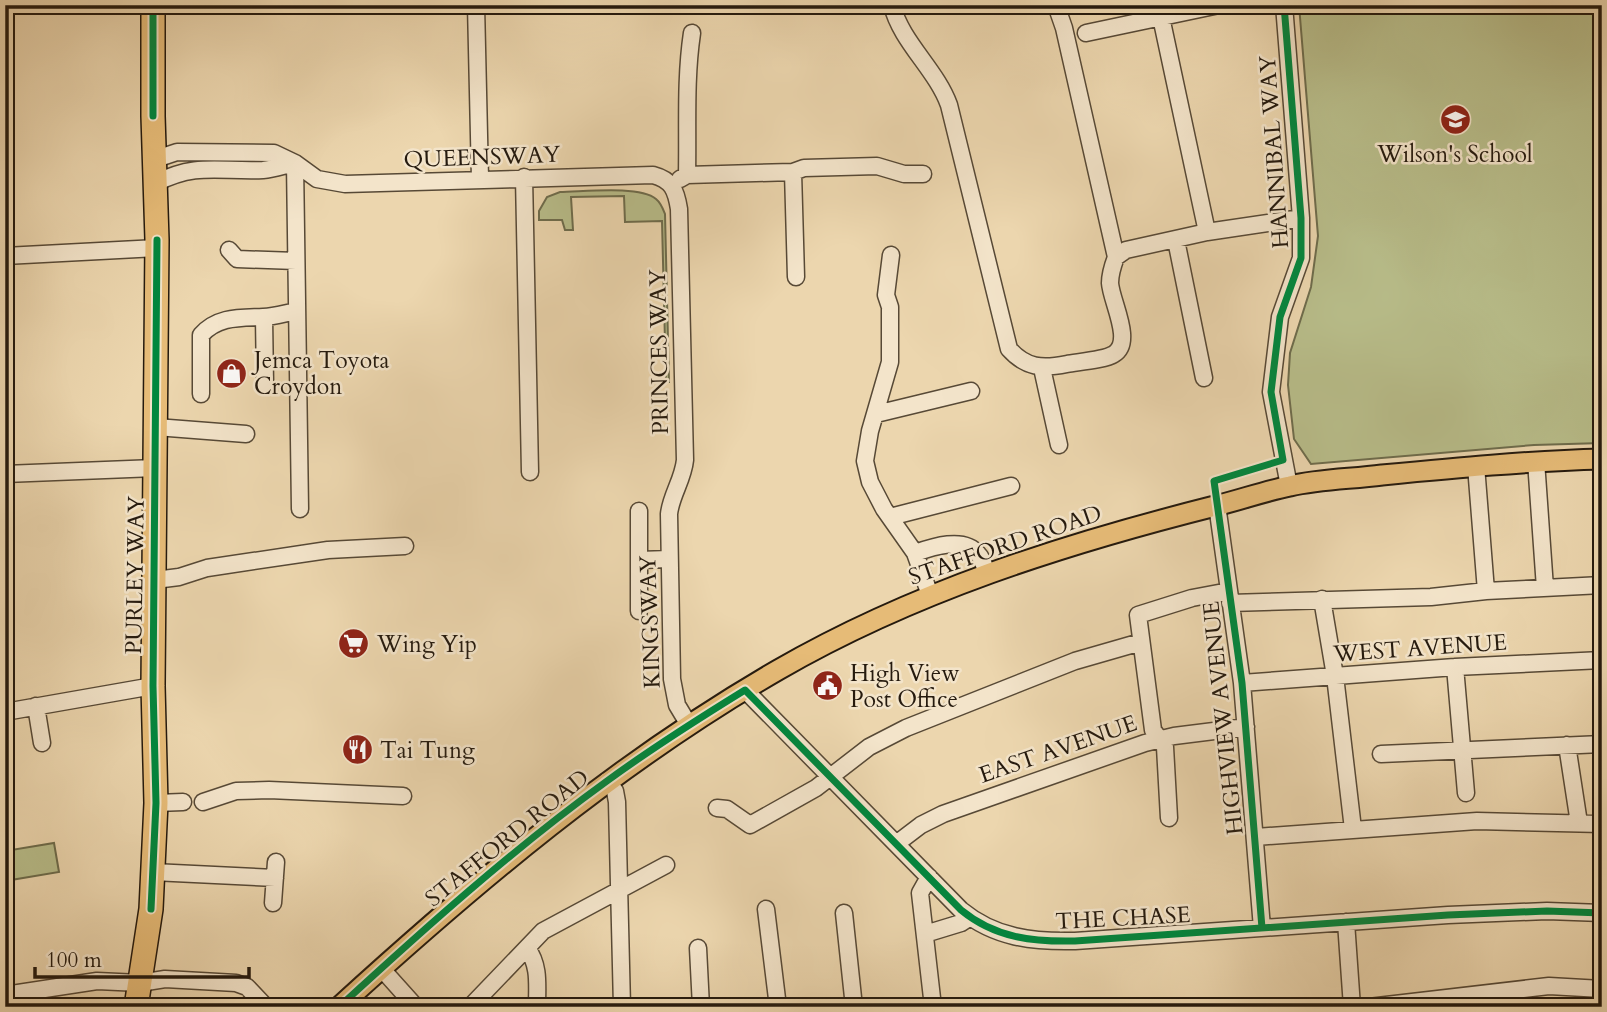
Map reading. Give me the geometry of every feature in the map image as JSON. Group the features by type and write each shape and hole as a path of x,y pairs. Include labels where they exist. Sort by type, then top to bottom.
{"highway":[{"name":"PURLEY WAY","path":"137,1000 151,909 156,803 153,686 157,248 153,5"}],"main road":[{"name":"STAFFORD ROAD","path":"339,1007 464,896 607,781 689,725 793,662 930,595 1099,537 1289,486 1475,466 1602,459"}],"street":[{"path":"476,5 480,178"},
{"path":"891,5 900,25 942,88 949,105 1009,349 1018,359 1030,366 1042,368 1114,354 1121,346 1123,335 1110,285 1116,257 1064,28 1056,5"},
{"path":"1086,33 1219,5"},
{"name":"HANNIBAL WAY","path":"1284,5 1301,218 1301,258 1280,317 1272,393 1289,486"},
{"path":"1161,17 1207,232"},
{"path":"687,176 685,111 692,33"},
{"name":"QUEENSWAY","path":"156,159 177,152 274,153 295,163 317,179 335,183 653,175 663,178 673,186"},
{"path":"156,183 177,172 265,170 295,163 300,509"},
{"path":"673,186 687,176 793,172 804,168 877,166 904,174 923,174"},
{"path":"793,172 796,276"},
{"path":"524,177 530,472"},
{"name":"PRINCES WAY","path":"669,514 685,460 679,209 673,186"},
{"path":"1116,257 1135,247 1207,232 1301,218"},
{"path":"1176,240 1204,378"},
{"path":"5,256 157,248"},
{"path":"229,250 237,259 296,261"},
{"path":"891,256 886,295 890,307 890,362 865,461 870,482 915,553 930,595"},
{"path":"201,394 201,335 211,324 297,311"},
{"path":"264,317 265,384"},
{"path":"1042,368 1059,445"},
{"path":"876,414 971,391"},
{"path":"156,427 246,435"},
{"path":"1535,461 1545,588"},
{"path":"1475,466 1486,591"},
{"path":"5,474 155,468"},
{"path":"890,517 1011,486"},
{"name":"HIGHVIEW AVENUE","path":"1217,505 1242,683 1262,928"},
{"path":"639,511 639,611"},
{"name":"KINGSWAY","path":"669,514 672,679 677,705 689,725"},
{"path":"915,553 947,545 962,545 979,554 987,574"},
{"path":"155,580 179,577 206,568 328,550 405,546"},
{"path":"639,560 669,559"},
{"path":"1170,818 1165,747 1153,730 1138,620 1141,613 1192,598 1430,597 1602,585"},
{"path":"1322,599 1335,676 1353,829"},
{"path":"717,808 727,809 750,825 830,778 869,747 906,729 1052,670 1141,642"},
{"name":"WEST AVENUE","path":"1242,683 1455,667 1602,660"},
{"path":"1455,667 1466,793"},
{"path":"5,712 153,686"},
{"name":"THE CHASE","path":"745,690 970,917 1003,934 1042,942 1075,941 1522,912 1602,913"},
{"path":"36,706 41,743"},
{"name":"EAST AVENUE","path":"896,844 912,831 943,814 1158,739 1246,727"},
{"path":"1381,754 1602,744"},
{"path":"1567,745 1579,822"},
{"path":"607,781 615,791 617,802 622,1007"},
{"path":"202,802 236,791 269,790 403,796"},
{"path":"156,803 183,802"},
{"path":"1256,837 1477,821 1602,824"},
{"path":"470,1007 543,931 666,865"},
{"path":"153,872 275,870 272,903"},
{"path":"929,877 920,893 933,1007"},
{"path":"766,909 778,1007"},
{"path":"844,913 855,1007"},
{"path":"925,934 961,923 970,917"},
{"path":"1346,922 1352,1007"},
{"path":"527,948 537,969 537,1007"},
{"path":"698,948 701,1007"},
{"path":"381,968 416,1007"},
{"path":"5,995 97,981 137,1000 165,979 236,983 247,987 266,1007"},
{"path":"1369,1007 1549,986 1602,989"}],"green space":[{"name":"Wilson's School","path":"1299,5 1602,5 1602,443 1534,445 1311,464 1294,439 1288,385 1290,353 1311,287 1318,236"},
{"path":"560,192 637,192 656,199 661,204 665,214 669,382 666,382 662,221 625,222 624,196 571,197 573,230 565,230 562,220 539,220 539,211 547,197"},
{"path":"54,843 59,872 5,881 5,851"}],"cycle path":[{"path":"153,5 153,116"},
{"path":"1262,928 1242,683 1214,481 1283,460 1271,392 1280,317 1301,258 1301,218 1284,5"},
{"path":"151,909 156,803 153,686 157,240"},
{"path":"339,1007 437,919 572,807 641,757 745,690 961,910 987,927 1015,936 1044,941 1075,941 1448,915 1547,911 1602,913"}],"place":[{"name":"Wilson's School","path":"1455,120"},
{"name":"Jemca Toyota Croydon","path":"231,373"},
{"name":"Wing Yip","path":"354,644"},
{"name":"High View Post Office","path":"827,686"},
{"name":"Tai Tung","path":"357,750"}]}
